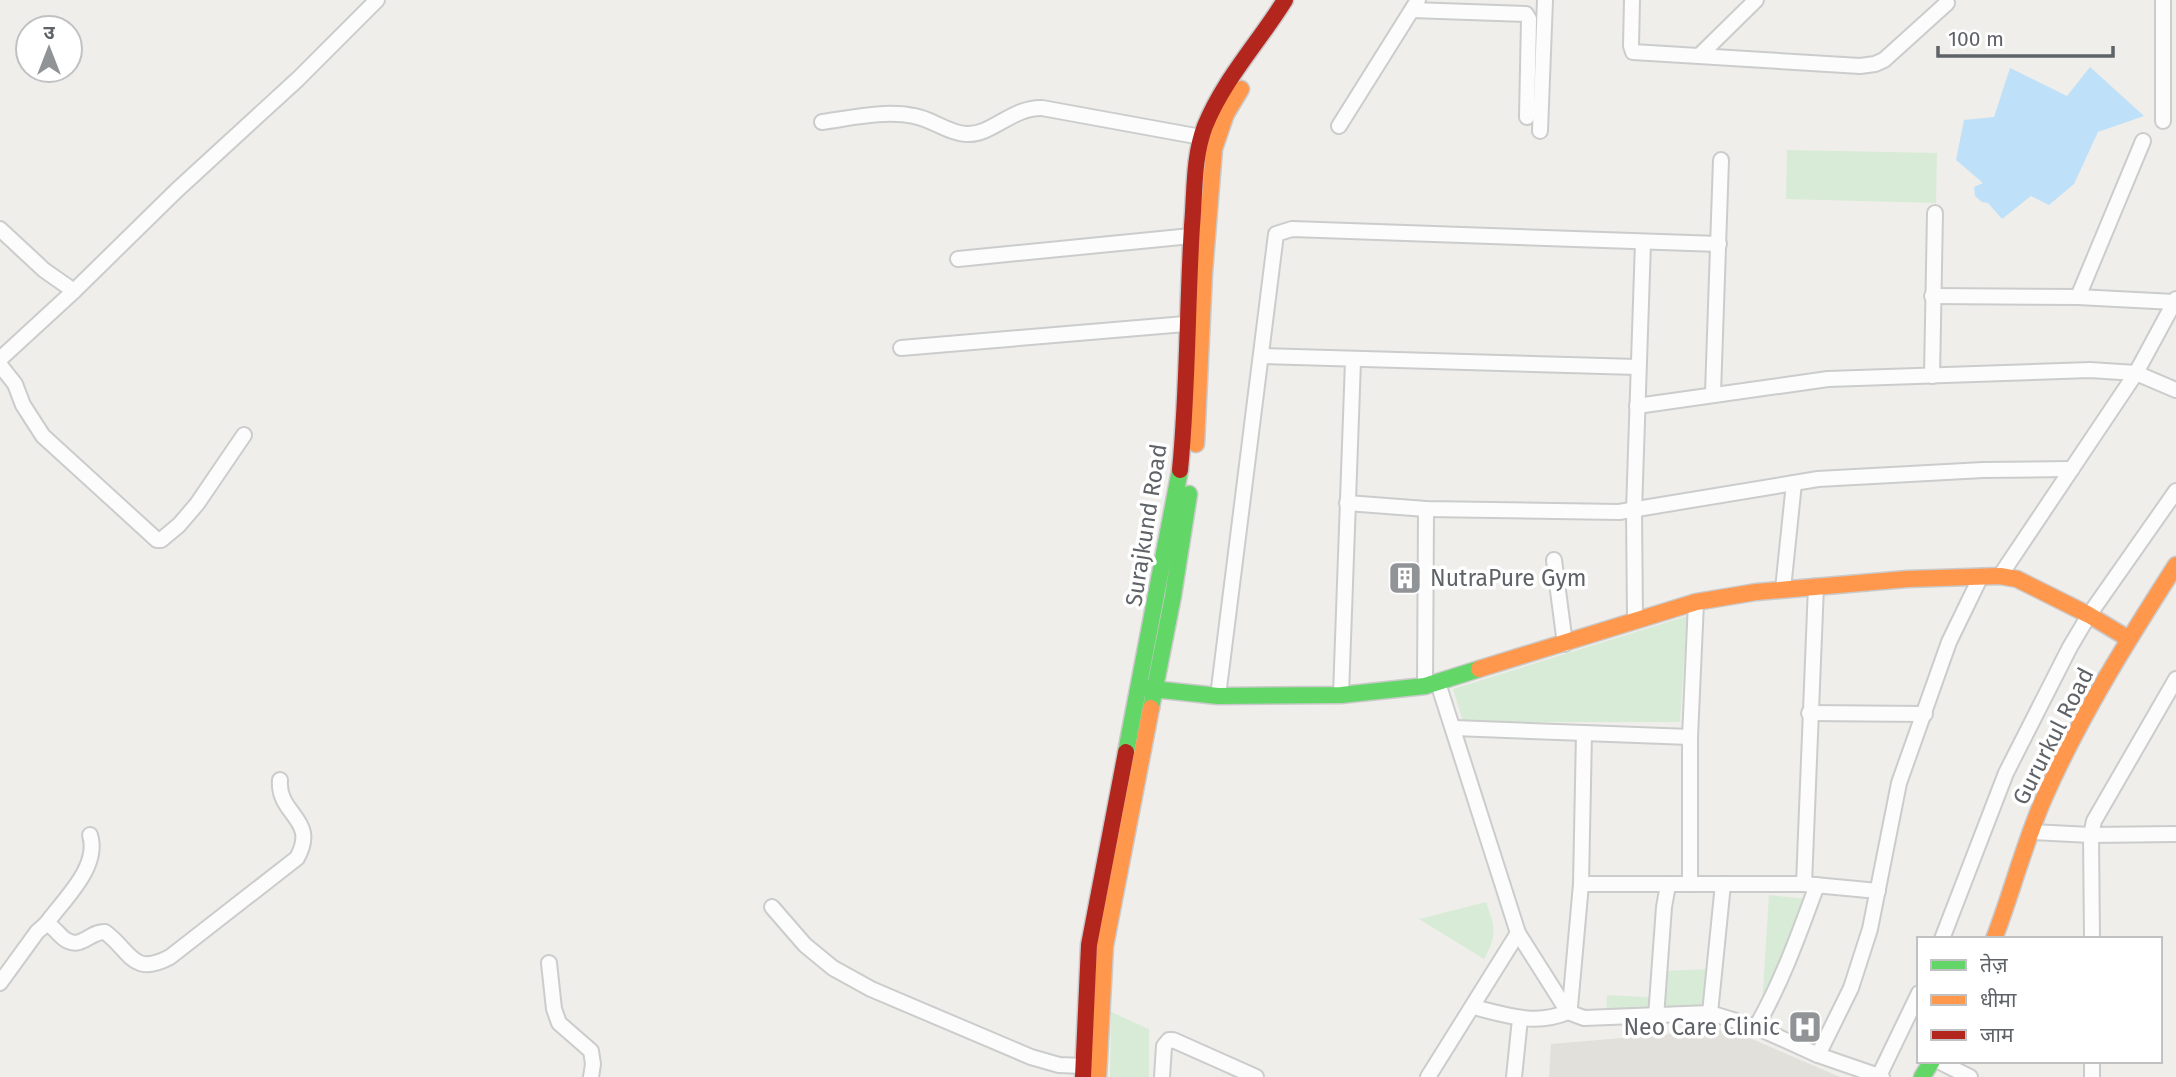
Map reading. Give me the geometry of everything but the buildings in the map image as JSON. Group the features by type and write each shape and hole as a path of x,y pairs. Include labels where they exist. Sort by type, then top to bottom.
{"main road":[{"name":"Surajkund Road","path":"1195,323 1191,236 1201,137 1215,105 1285,0"},
{"name":"Surajkund Road","path":"1098,1077 1105,946 1180,476 1216,139 1226,114 1299,0"},
{"name":"Gururkul Road","path":"1995,937 2030,832 2062,762 2129,639 2176,566"},
{"path":"1147,688 1218,696 1341,695 1432,685 1696,602 1783,589 1981,576 2000,576 2029,583 2129,639"},
{"name":"Surajkund Road","path":"1083,1072 1089,945 1147,688"}],"street":[{"path":"0,359 74,291 133,231 288,89 377,0"},
{"path":"1540,131 1545,0"},
{"path":"1630,0 1633,52 1860,65 1884,60 1947,3"},
{"path":"1700,55 1756,0"},
{"path":"2163,0 2163,121"},
{"path":"1339,126 1415,5 1516,6 1526,14 1529,19 1527,117"},
{"path":"822,122 905,114 967,134 979,132 1023,110 1042,108 1201,137"},
{"path":"2078,297 2143,141"},
{"path":"1713,393 1721,160"},
{"path":"1932,376 1935,212"},
{"path":"0,229 44,270 74,291"},
{"path":"1218,696 1262,356 1274,238 1285,230 1719,244"},
{"path":"958,259 1191,236"},
{"path":"1635,620 1637,367 1643,242"},
{"path":"1932,296 2175,300 2136,373 2000,576"},
{"path":"901,348 1195,323"},
{"path":"1262,356 1353,361 1637,367"},
{"path":"1341,695 1353,361"},
{"path":"0,365 15,384 23,405 43,436 157,540 161,540 187,517 244,435"},
{"path":"1637,406 1713,393 1828,379 2090,370 2136,373 2176,390"},
{"path":"1347,503 1426,509 1634,511 1794,482 1983,470 2072,469"},
{"path":"1783,589 1794,482"},
{"path":"1942,937 2006,773 2070,647 2089,615 2176,491"},
{"path":"1426,509 1432,685 1454,728 1518,933 1568,1012 1584,1018 1710,1013 1756,1027 1818,1055 1881,1077 1917,997"},
{"path":"1554,560 1565,644"},
{"path":"1818,1055 1851,988 1870,929 1896,794 1949,642 1981,576"},
{"path":"1756,1027 1773,998 1793,951 1810,885 1809,713 1816,586"},
{"path":"1690,884 1690,737 1696,602"},
{"path":"2091,937 2091,835 2097,815 2176,679"},
{"path":"1809,713 1925,713"},
{"path":"1454,728 1690,737"},
{"path":"1568,1012 1572,999 1581,884 1584,733"},
{"path":"46,923 54,926 65,939 74,943 105,932 128,956 145,965 170,957 297,858 303,847 304,831 282,798 280,780"},
{"path":"2030,832 2091,835 2176,834"},
{"path":"0,984 89,863 93,846 90,835"},
{"path":"1581,884 1810,885 1878,891"},
{"path":"1710,1013 1723,884"},
{"path":"1656,1017 1668,885"},
{"path":"772,907 805,945 826,964 871,989 1031,1057 1083,1072"},
{"path":"1428,1077 1518,933"},
{"path":"549,963 555,1016 564,1030 591,1051 591,1077"},
{"path":"1473,1007 1520,1019 1544,1020 1568,1012"},
{"path":"1514,1077 1520,1019"},
{"path":"1162,1077 1164,1046 1166,1042 1173,1040 1256,1077"},
{"path":"1500,1077 1515,1057"},
{"path":"1942,1063 1970,1077"}],"shaded area":[{"path":"1729,1029 1840,1077 1549,1077 1551,1044"}],"green space":[{"path":"1787,150 1937,153 1936,203 1786,199"},
{"path":"1687,616 1680,722 1463,722 1453,689"},
{"path":"1769,895 1815,900 1761,1021"},
{"path":"1486,902 1494,931 1484,959 1419,919"},
{"path":"1709,969 1707,1008 1606,1014 1607,995 1662,998 1663,971"},
{"path":"1111,1012 1149,1029 1149,1077 1110,1077"}],"water":[{"path":"2090,67 2144,116 2098,132 2074,184 2049,205 2031,196 2002,219 1988,203 1975,196 1974,187 1983,183 1956,160 1964,120 1994,117 2010,68 2067,96"}],"traffic: fast":[{"path":"1126,752 1180,470"},
{"path":"1151,708 1189,494"},
{"path":"1143,688 1218,696 1341,695 1425,686 1479,669"},
{"path":"1922,1077 1931,1063"}],"traffic: slow":[{"path":"1196,444 1204,273 1214,149 1226,114 1241,89"},
{"path":"1995,937 2030,833 2058,768 2106,679 2176,565"},
{"path":"1479,669 1696,602 1756,592 1907,579 2000,576 2017,579 2089,615 2129,639"},
{"path":"1098,1077 1105,946 1151,708"}],"traffic: jam":[{"path":"1180,470 1198,150 1205,126 1222,92 1285,0"},
{"path":"1083,1077 1089,945 1126,752"}],"place":[{"name":"NutraPure Gym","path":"1405,578"},
{"name":"Neo Care Clinic","path":"1805,1027"}]}
